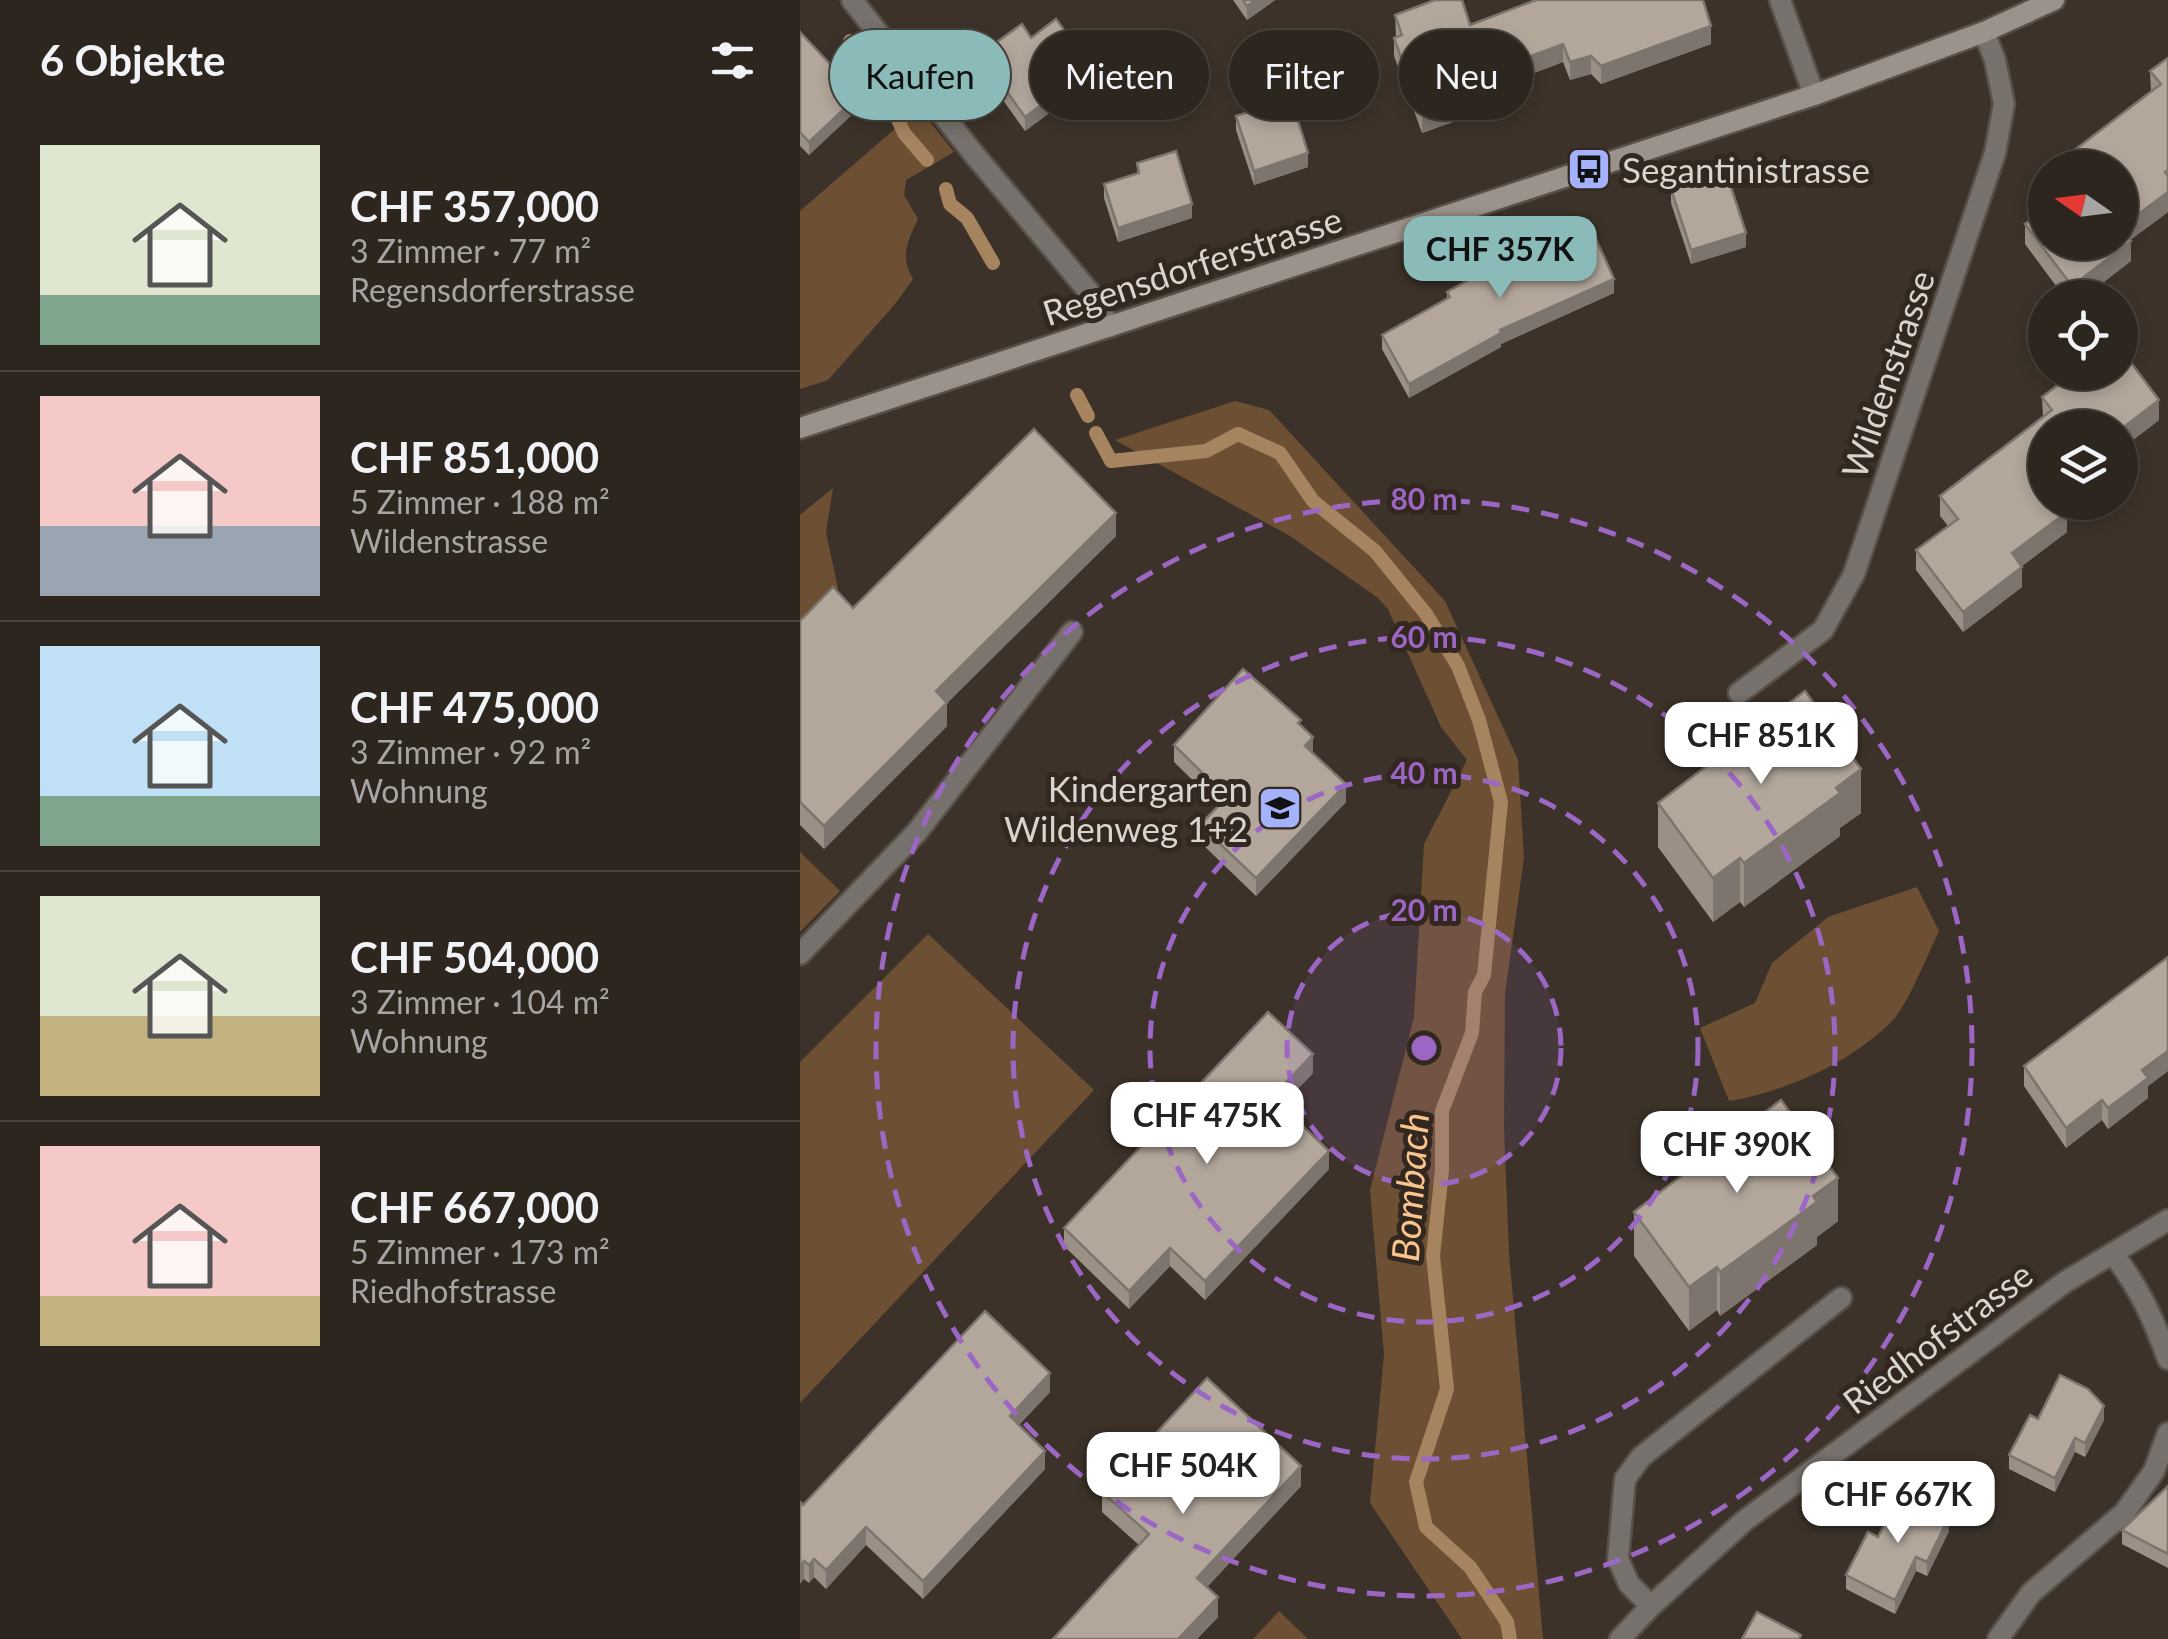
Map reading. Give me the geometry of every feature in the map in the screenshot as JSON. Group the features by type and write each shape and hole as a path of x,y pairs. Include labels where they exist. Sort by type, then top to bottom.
{"street":[{"path":"852,0 972,153 1095,300 1109,327"},
{"path":"1780,0 1814,95"},
{"name":"Regensdorferstrasse","path":"800,428 1814,95 1984,32 2054,0"},
{"name":"Wildenstrasse","path":"1739,692 1823,630 1854,574 1995,153 2004,104 1995,60 1984,32"},
{"path":"800,954 917,832 1072,632"},
{"name":"Riedhofstrasse","path":"1620,1639 1744,1521 2065,1282 2168,1220"},
{"path":"2113,1254 2151,1312 2168,1359"},
{"path":"1651,1606 1629,1584 1618,1560 1624,1479 1641,1457 1841,1298"},
{"path":"1998,1639 2031,1593 2124,1512 2154,1470 2168,1433"}],"shaded area":[{"path":"905,120 929,120 954,152 906,180 904,195 918,219 906,249 913,279 828,380 800,389 800,211"},
{"path":"1235,401 1269,410 1445,601 1518,760 1524,858 1505,994 1504,1129 1509,1253 1543,1639 1462,1639 1370,1503 1384,1355 1370,1190 1414,1017 1424,844 1467,760 1441,727 1388,609 1378,598 1290,536 1115,440"},
{"path":"833,488 826,532 838,589 800,622 800,515"},
{"path":"800,852 840,891 800,932"},
{"path":"1917,887 1939,931 1893,1020 1858,1049 1817,1073 1729,1101 1700,1028 1755,1003 1772,963 1828,917"},
{"path":"928,934 1094,1090 800,1403 800,1062"},
{"path":"1279,1611 1308,1639 1253,1639"}],"building":[{"path":"1435,0 1462,0 1470,25 1536,0 1703,0 1711,26 1601,66 1591,56 1570,62 1563,44 1533,55 1533,30 1400,30 1395,15"},
{"path":"1056,19 1064,30 1042,30"},
{"path":"1022,24 1030,36 1030,113 1025,117 1010,96 1010,33"},
{"path":"800,32 830,64 832,120 809,142 800,132"},
{"path":"2168,58 2168,192 2138,214 2138,150 2075,150 2161,84 2150,71"},
{"path":"1237,120 1298,120 1308,153 1254,171"},
{"path":"1176,151 1192,204 1118,228 1104,184 1139,173 1137,163"},
{"path":"1726,172 1746,233 1691,250 1671,189"},
{"path":"1588,221 1614,279 1500,330 1501,333 1409,384 1382,335 1450,297 1447,292 1507,258"},
{"path":"2052,260 2106,260 2080,280 2067,280"},
{"path":"2138,372 2159,400 2138,416 2138,410 2052,410 2042,397 2051,390 2138,390"},
{"path":"2028,428 2028,520 2056,520 2012,553 2022,567 1963,612 1916,550 1958,519 1940,496"},
{"path":"1034,429 1116,513 936,691 947,703 824,826 800,802 800,621 833,587 853,608"},
{"name":"Kindergarten Wildenweg 1+2","path":"1243,669 1301,720 1298,723 1313,737 1305,746 1346,784 1256,878 1200,825 1227,797 1174,745"},
{"path":"1805,691 1861,769 1836,788 1840,793 1744,863 1740,858 1713,878 1658,803"},
{"path":"2168,957 2168,1051 2142,1070 2148,1078 2108,1108 2102,1100 2066,1128 2024,1066"},
{"path":"1268,1012 1313,1054 1272,1097 1329,1151 1205,1281 1170,1248 1129,1291 1064,1228"},
{"path":"1781,1100 1838,1178 1813,1196 1817,1202 1720,1272 1717,1267 1689,1287 1634,1212"},
{"path":"985,1311 1050,1373 1010,1416 1045,1451 923,1581 866,1527 826,1570 814,1559 809,1565 804,1561 800,1566 800,1502 803,1505"},
{"path":"2060,1375 2088,1389 2104,1406 2085,1443 2075,1438 2055,1478 2009,1455 2030,1415 2038,1419"},
{"path":"1207,1378 1301,1466 1197,1578 1218,1597 1178,1639 1053,1639 1149,1534 1102,1492"},
{"path":"2168,1486 2168,1554 2122,1530"},
{"path":"1901,1492 1949,1517 1927,1562 1916,1557 1895,1600 1846,1575 1868,1532 1878,1537"},
{"path":"1757,1612 1801,1635 1799,1639 1742,1639"}],"waterway":[{"name":"Bombach","path":"898,120 927,160"},
{"path":"946,189 950,204 967,218 993,263"},
{"name":"Bombach","path":"1077,395 1088,416"},
{"name":"Bombach","path":"1096,433 1111,461 1206,451 1238,434 1280,453 1313,501 1375,551 1426,614 1458,666 1479,720 1501,802 1484,975 1475,992 1472,1033 1442,1111 1442,1170 1433,1256 1447,1389 1416,1482 1426,1527 1470,1567 1507,1622 1510,1639"}],"place":[{"name":"Segantinistrasse","path":"1589,169"},
{"name":"Kindergarten Wildenweg 1+2","path":"1280,808"}]}
